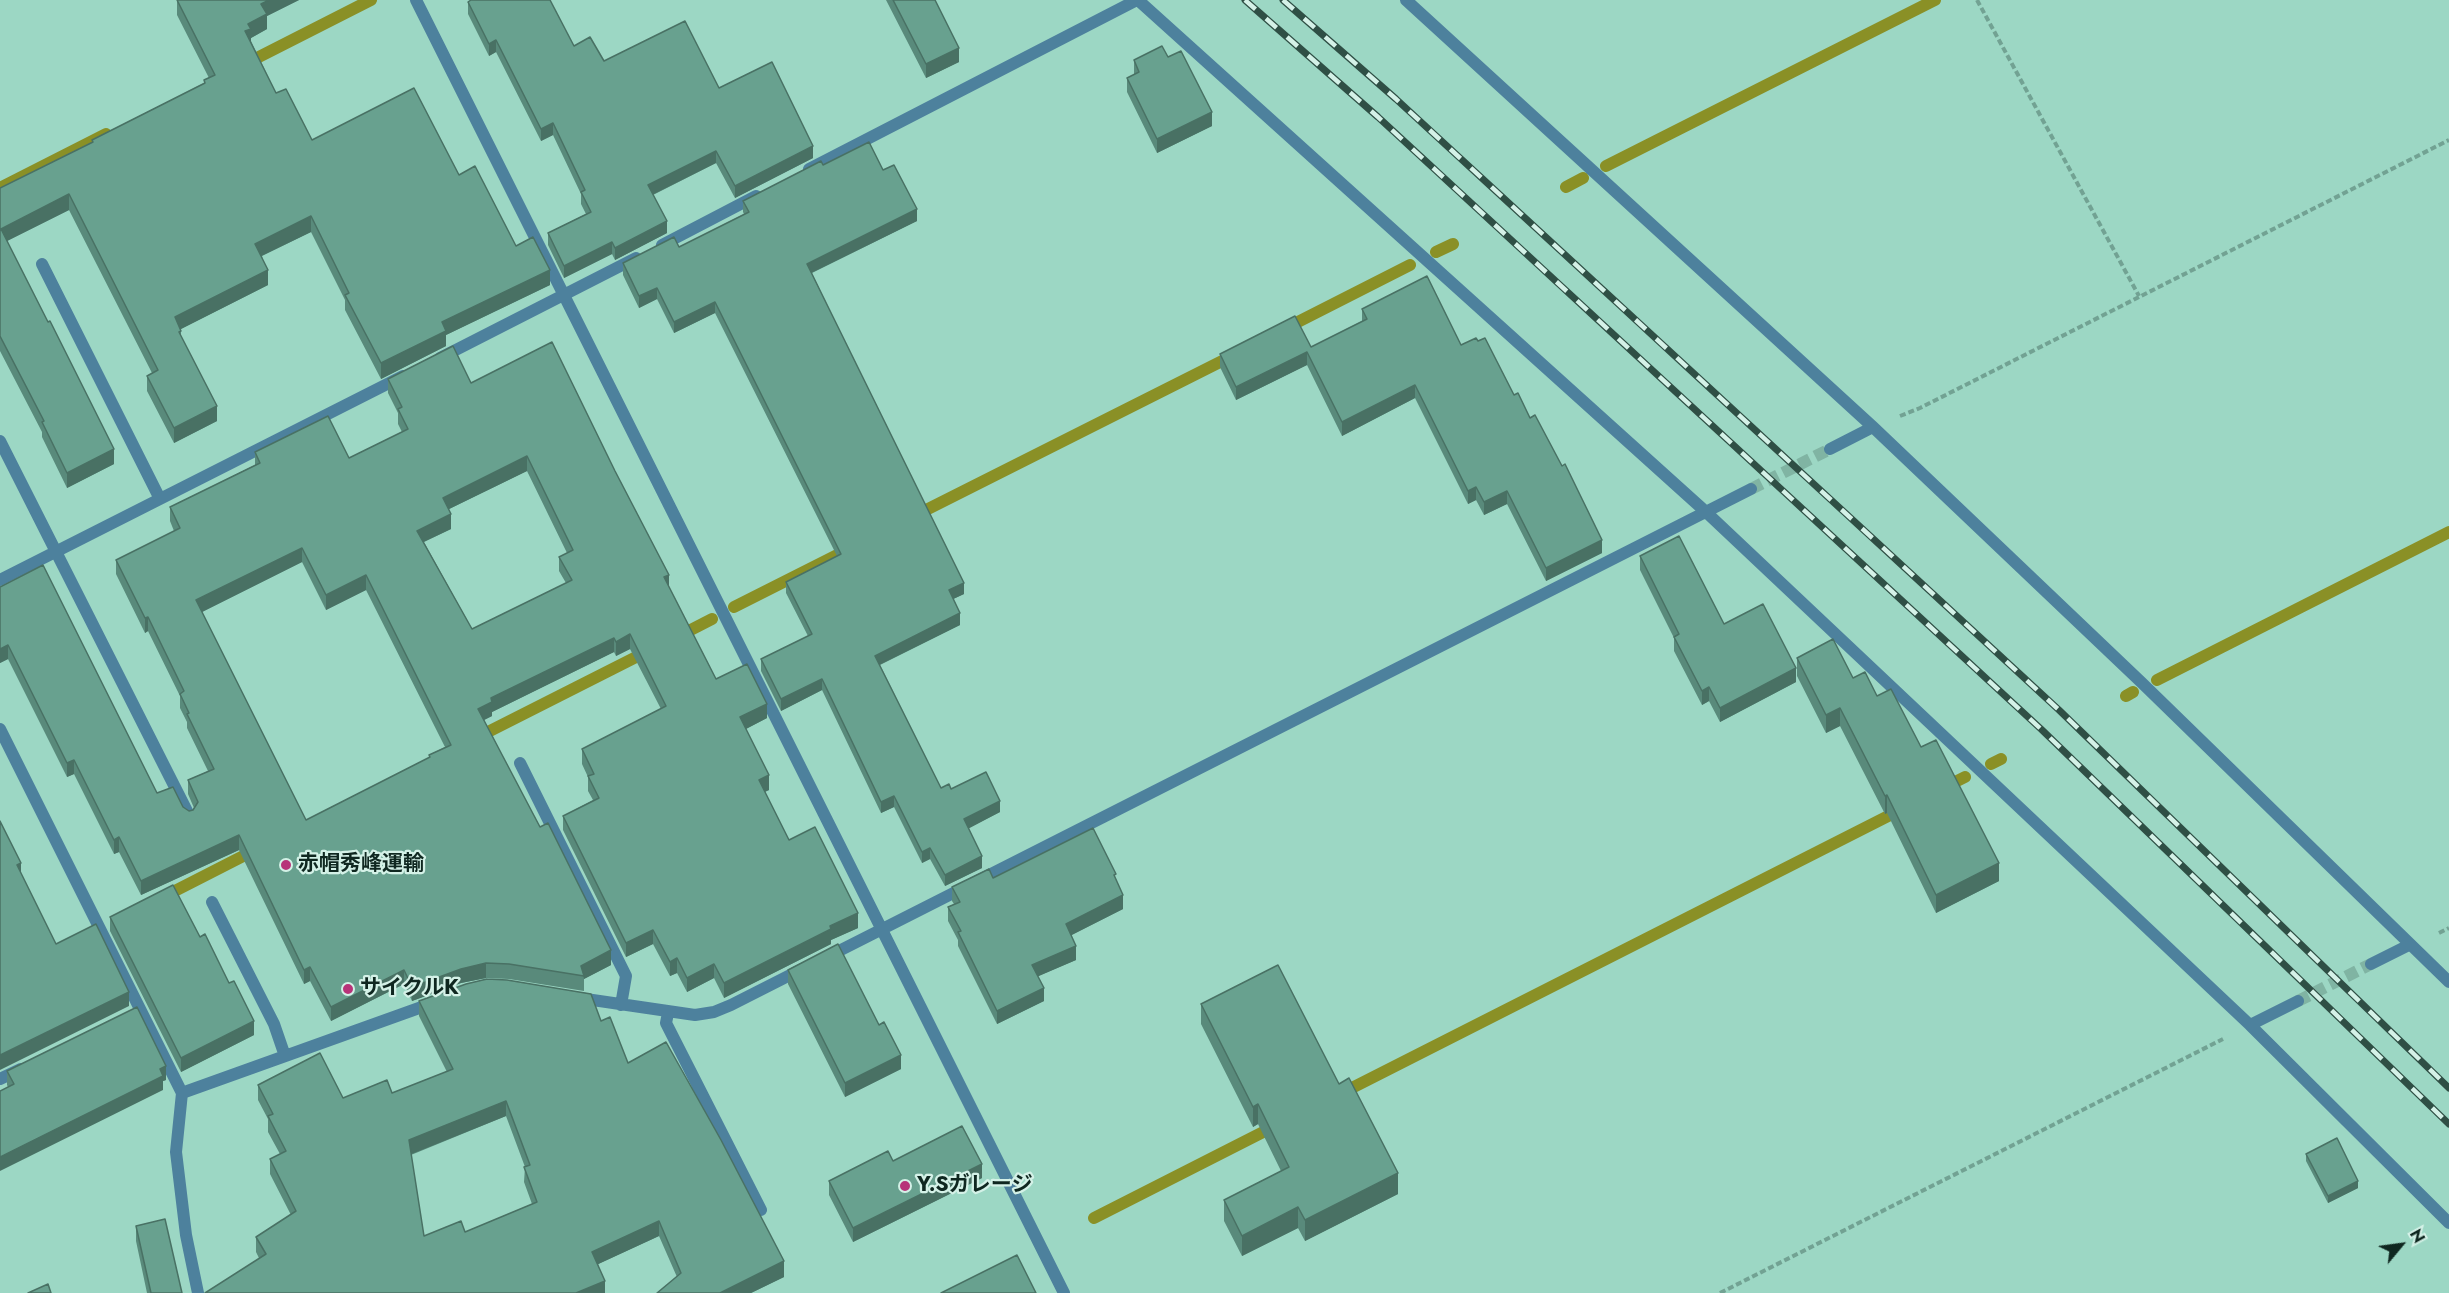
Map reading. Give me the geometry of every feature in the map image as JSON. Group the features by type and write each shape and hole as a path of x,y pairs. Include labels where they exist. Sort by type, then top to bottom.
{"street":[{"path":"416,0 1064,1293"},
{"path":"798,175 1137,0 1706,512 2250,1025 2449,1223"},
{"path":"1406,0 1873,427 2141,682 2449,982"},
{"path":"0,580 766,191"},
{"path":"42,264 160,499"},
{"path":"1830,449 1873,427"},
{"path":"0,441 190,817"},
{"path":"565,996 695,1015 714,1012 1751,489"},
{"path":"0,729 135,1012 182,1093 176,1152 186,1235 198,1293"},
{"path":"520,763 626,976 621,1005"},
{"path":"212,902 274,1024 285,1056"},
{"path":"2371,964 2409,945"},
{"path":"182,1093 442,999"},
{"path":"2250,1025 2298,1001"},
{"path":"668,1012 666,1023 760,1210"},
{"path":"0,1079 30,1064"}],"path":[{"path":"1977,0 2140,297"},
{"path":"1873,427 1920,408 2449,140"},
{"path":"1720,1293 2250,1025"}],"building":[{"path":"177,0 269,0 261,4 267,14 248,24 251,29 245,31 276,93 286,89 312,140 414,88 459,175 475,166 516,246 533,237 550,270 442,322 446,331 381,363 345,295 349,293 311,216 255,244 268,270 175,317 181,331 179,332 217,406 174,428 147,376 158,370 69,194 1,229 114,449 67,473 42,422 44,421 0,336 0,188 93,142 92,140 205,83 204,80 215,75"},
{"path":"471,0 550,0 574,46 590,37 604,61 685,21 719,88 772,62 813,146 735,186 716,151 648,185 667,221 615,248 612,242 564,266 548,233 591,212 581,192 585,190 553,123 541,129 496,40 489,44 468,2"},
{"path":"893,0 935,0 959,48 926,64"},
{"path":"1162,46 1168,57 1181,51 1212,112 1157,139 1127,78 1139,72 1134,60"},
{"path":"869,142 883,170 894,165 917,209 807,264 964,583 949,590 960,613 875,656 941,788 949,784 951,789 986,772 1000,801 964,819 982,856 945,875 930,848 922,852 894,796 881,802 822,679 781,699 761,659 812,634 786,582 841,554 715,302 674,322 657,288 639,296 623,263 674,237 679,247 749,212 743,201 821,161 823,165"},
{"path":"1427,276 1461,345 1476,338 1478,341 1485,338 1514,395 1518,393 1530,418 1535,415 1562,466 1565,464 1602,540 1546,568 1507,491 1484,502 1476,487 1468,491 1415,385 1342,422 1307,352 1236,387 1220,354 1295,316 1311,347 1367,319 1362,309"},
{"path":"552,342 669,575 664,577 716,679 747,664 767,704 740,717 769,775 759,780 789,840 815,827 858,913 724,983 714,964 687,978 677,958 670,962 653,930 626,943 563,816 599,798 588,776 594,774 582,749 666,706 630,634 616,642 614,638 491,698 492,702 478,709 540,827 548,823 611,950 581,966 584,976 509,964 486,963 461,969 412,987 404,970 331,1007 310,967 304,970 239,835 141,881 119,837 114,840 74,760 67,763 8,645 0,649 0,587 43,565 157,793 173,787 183,807 189,811 193,810 198,802 188,780 214,769 187,714 189,713 180,694 184,691 148,617 145,618 116,560 180,528 170,507 260,463 255,452 328,416 349,458 408,429 398,409 402,407 388,379 453,346 471,383","holes":["527,456 573,550 559,557 572,580 472,629 417,531 451,514 443,498","302,548 326,595 366,575 451,745 306,820 196,600"]},
{"path":"1679,536 1724,624 1763,604 1796,668 1720,708 1709,687 1702,691 1674,637 1679,634 1640,556"},
{"path":"1833,639 1853,678 1865,672 1877,696 1891,689 1921,747 1936,740 1999,863 1936,895 1887,795 1885,796 1840,708 1826,715 1797,658"},
{"path":"0,821 21,863 17,865 56,944 96,924 129,992 0,1055"},
{"path":"1093,828 1116,874 1114,875 1123,895 1066,924 1076,946 1032,965 1044,988 997,1011 948,907 960,902 952,887 989,869 993,878"},
{"path":"173,885 200,937 205,934 229,983 234,981 254,1021 181,1058 110,917"},
{"path":"838,944 879,1025 884,1022 901,1055 845,1083 788,970"},
{"path":"1278,965 1339,1084 1349,1078 1398,1173 1305,1220 1298,1207 1242,1236 1224,1200 1289,1167 1258,1104 1253,1107 1201,1004"},
{"path":"487,979 507,980 591,994 601,1021 610,1017 628,1063 666,1042 721,1140 784,1261 720,1293 657,1293 681,1273 659,1221 592,1252 605,1281 576,1293 205,1293 266,1254 256,1237 296,1211 270,1159 286,1151 268,1116 273,1114 258,1085 320,1053 343,1098 387,1080 392,1093 453,1069 419,1001","holes":["506,1101 530,1165 524,1167 537,1202 465,1232 461,1221 424,1236 409,1140"]},
{"path":"137,1007 166,1066 160,1069 163,1076 0,1157 0,1091 14,1084 7,1071"},
{"name":"Y.Sガレージ","path":"962,1126 982,1164 853,1228 829,1181 888,1151 893,1161"},
{"path":"2337,1138 2358,1181 2328,1196 2306,1154"},
{"path":"165,1219 182,1293 151,1293 136,1226"},
{"path":"1017,1255 1036,1293 941,1293"},
{"path":"48,1284 51,1293 28,1293"}],"waterway":[{"path":"245,64 371,0"},
{"path":"1606,166 1935,0"},
{"path":"0,188 106,134"},
{"path":"1566,187 1583,178"},
{"path":"1436,252 1453,244"},
{"path":"1284,329 1410,265"},
{"path":"914,516 1234,355"},
{"path":"2157,680 2449,532"},
{"path":"734,607 851,548"},
{"path":"677,637 712,619"},
{"path":"476,738 648,651"},
{"path":"2126,696 2133,692"},
{"path":"1991,764 2001,759"},
{"path":"1943,788 1965,777"},
{"path":"1338,1095 1904,808"},
{"path":"163,897 257,849"},
{"path":"1094,1218 1277,1125"}],"tunnel":[{"path":"1751,489 1830,449"},
{"path":"2298,1001 2371,964"}],"railway":[{"path":"1245,0 1378,117 2041,729 2449,1124"},
{"path":"1283,0 1396,99 2059,710 2449,1088"}],"place":[{"name":"赤帽秀峰運輸","path":"286,865"},
{"name":"サイクルK","path":"348,989"},
{"name":"Y.Sガレージ","path":"905,1186"}]}
